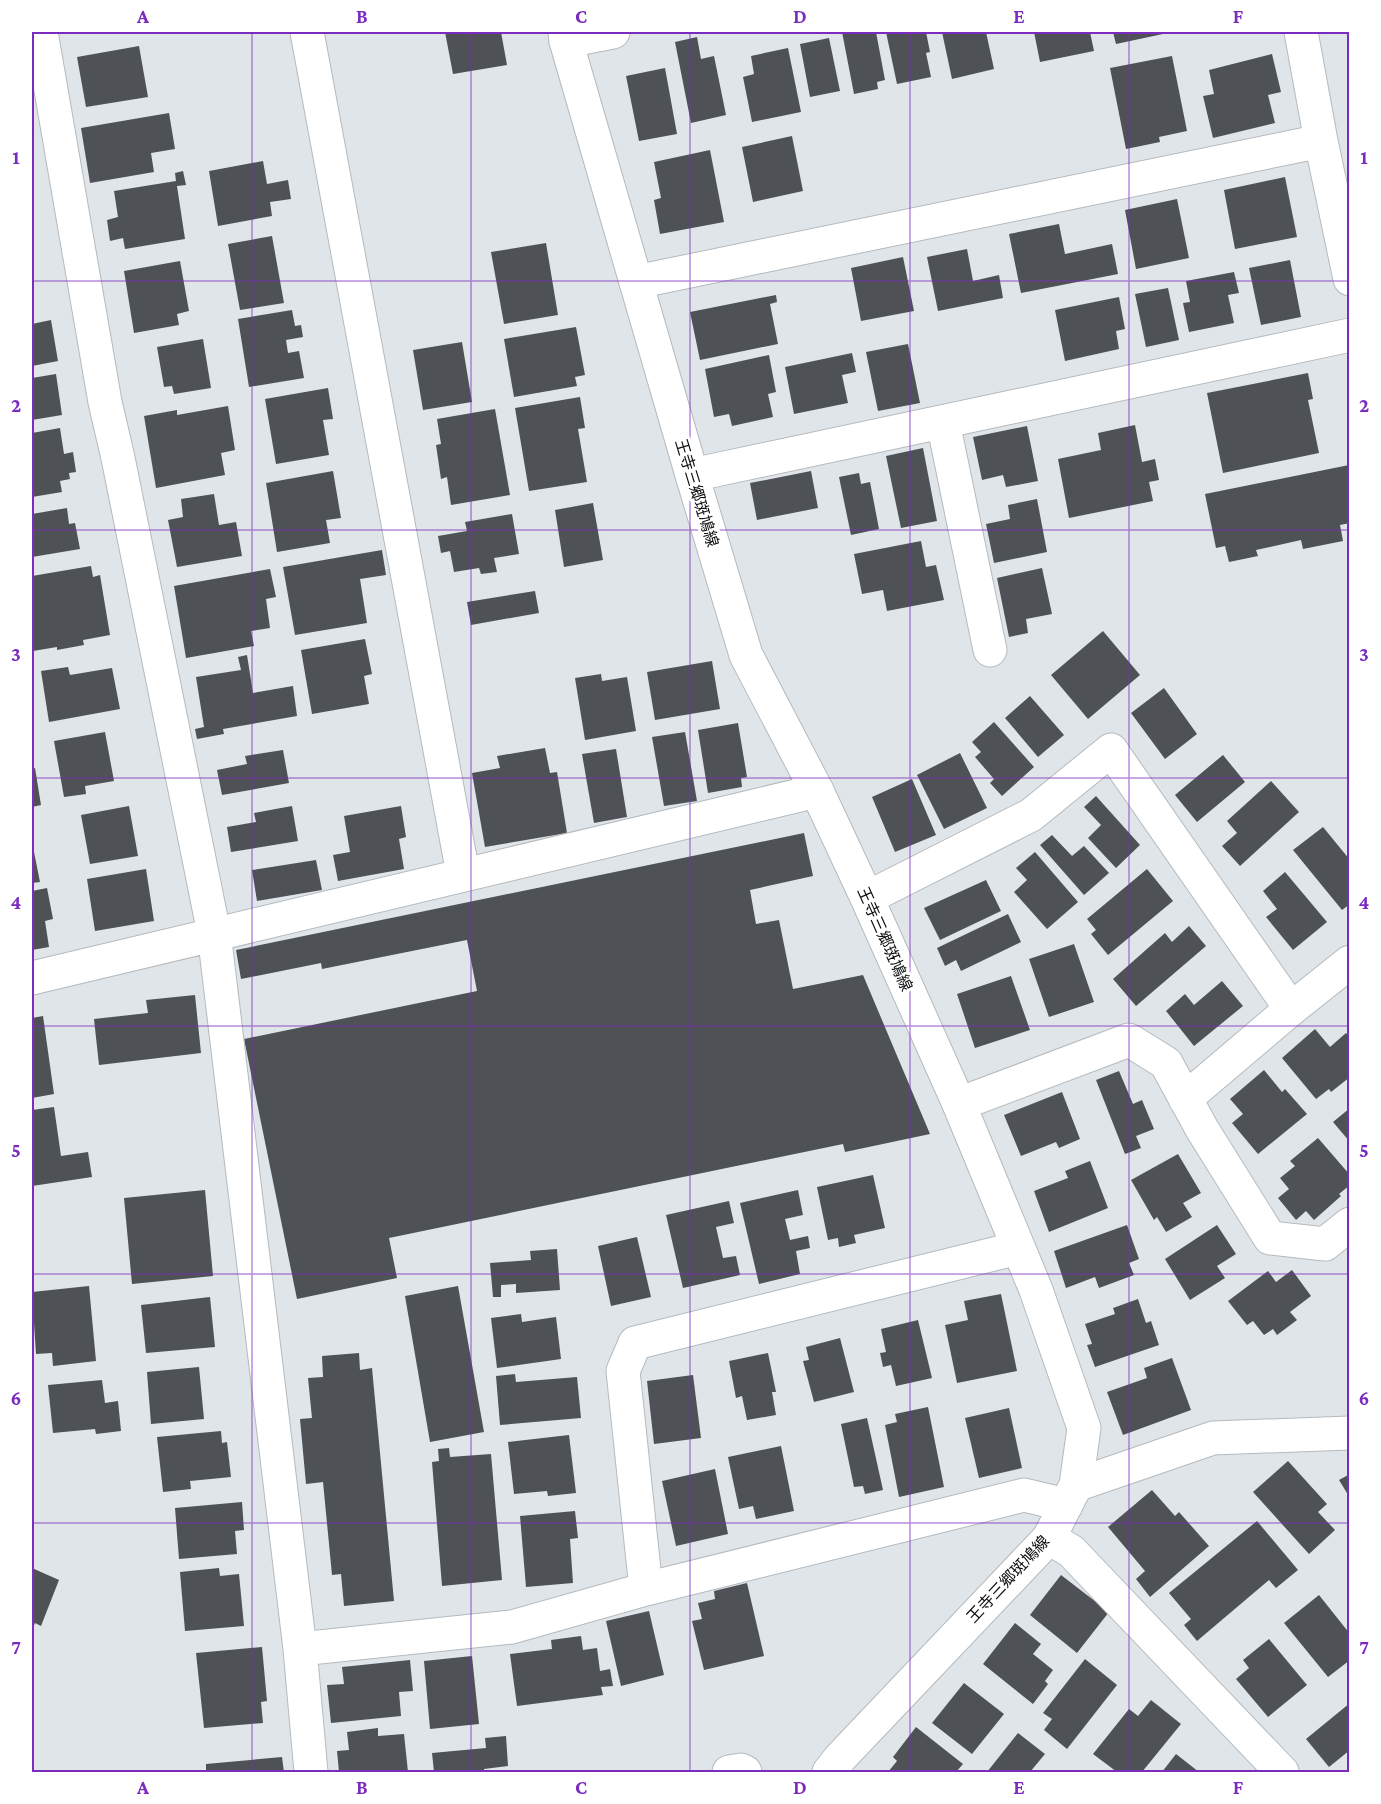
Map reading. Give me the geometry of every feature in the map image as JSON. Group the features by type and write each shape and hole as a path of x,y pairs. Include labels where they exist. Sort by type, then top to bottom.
{"street":[{"path":"41,32 105,402 214,933 300,1649 311,1773"},
{"path":"308,32 463,874"},
{"path":"565,36 613,32"},
{"path":"1301,32 1350,279"},
{"name":"王寺三郷斑鳩線","path":"565,36 746,655 817,791 959,1104 1036,1290 1084,1428 1071,1495 1048,1538 841,1768"},
{"path":"636,282 1321,141"},
{"path":"692,475 1350,335"},
{"path":"943,422 990,650"},
{"path":"867,898 1031,815 1112,750 1291,1009"},
{"path":"32,978 817,791"},
{"path":"1185,1099 1350,962"},
{"path":"959,1104 1129,1040 1166,1063 1202,1129 1270,1238 1325,1244 1350,1224"},
{"path":"646,1589 623,1371 635,1343 1018,1248"},
{"path":"300,1649 512,1627 646,1589 1024,1495 1071,1495 1213,1438 1350,1433"},
{"path":"1048,1538 1071,1551 1282,1773"},
{"path":"729,1773 741,1770 745,1773"}],"building":[{"path":"445,32 501,32 507,65 453,74"},
{"path":"842,32 876,32 885,80 877,82 878,89 854,94"},
{"path":"886,32 926,32 930,52 926,53 931,77 897,84"},
{"path":"942,32 986,32 994,69 952,79"},
{"path":"1034,32 1090,32 1094,51 1040,62"},
{"path":"1113,32 1162,32 1163,34 1116,44"},
{"path":"697,37 701,59 714,56 726,115 691,123 675,42"},
{"path":"829,38 840,91 810,97 800,44"},
{"path":"139,46 148,97 86,107 77,57"},
{"path":"788,48 801,112 752,122 743,77 754,74 751,56"},
{"path":"1272,54 1281,92 1268,95 1275,123 1213,138 1203,96 1214,94 1209,70"},
{"path":"1172,56 1187,131 1159,137 1160,142 1126,149 1110,68"},
{"path":"665,68 677,134 639,141 626,76"},
{"path":"169,113 175,149 151,153 154,172 90,183 81,128"},
{"path":"792,136 803,191 753,202 742,147"},
{"path":"710,150 724,222 660,234 654,200 661,198 654,162"},
{"path":"263,161 267,184 288,180 291,199 270,202 272,216 218,226 209,171"},
{"path":"183,171 186,185 177,186 185,239 125,249 123,238 110,241 107,220 118,217 114,191 176,181 175,173"},
{"path":"1285,177 1297,237 1235,249 1224,190"},
{"path":"1177,199 1189,258 1136,269 1125,210"},
{"path":"1059,224 1065,254 1112,244 1118,274 1021,293 1009,234"},
{"path":"272,236 284,303 240,310 228,244"},
{"path":"546,243 558,315 504,324 491,252"},
{"path":"967,249 973,281 999,275 1003,298 938,311 927,257"},
{"path":"903,257 914,311 861,321 851,268"},
{"path":"1290,260 1301,317 1261,325 1249,268"},
{"path":"180,261 189,311 177,314 179,325 134,333 124,271"},
{"path":"1234,272 1239,293 1228,295 1234,323 1189,332 1183,303 1190,302 1186,281"},
{"path":"1168,288 1179,340 1146,347 1135,294"},
{"path":"776,295 777,302 770,304 778,344 700,360 690,312"},
{"path":"1119,297 1125,329 1116,331 1119,349 1065,361 1055,310"},
{"path":"292,310 295,326 301,325 303,337 286,340 288,353 299,351 304,378 249,387 238,319"},
{"path":"51,320 58,361 32,366 32,324"},
{"path":"576,327 585,375 575,377 577,386 514,397 504,339"},
{"path":"203,339 211,388 174,394 172,386 164,387 157,347"},
{"path":"462,342 472,402 423,410 413,350"},
{"path":"908,344 920,403 878,411 866,352"},
{"path":"852,353 856,372 842,375 848,403 794,414 785,367"},
{"path":"769,355 776,392 768,394 773,417 732,426 729,414 714,417 705,369"},
{"path":"1308,373 1313,399 1308,400 1319,453 1223,473 1207,393"},
{"path":"56,374 62,415 32,420 32,378"},
{"path":"328,388 333,419 323,420 329,455 276,464 265,399"},
{"path":"580,397 585,428 578,429 587,482 529,491 515,408"},
{"path":"228,406 235,450 221,453 225,475 156,488 144,416 177,410 177,415"},
{"path":"495,409 510,495 451,505 447,477 441,479 436,445 441,444 437,419"},
{"path":"1135,425 1142,462 1155,459 1159,480 1149,482 1153,501 1069,518 1058,459 1101,450 1098,433"},
{"path":"1027,426 1038,481 1006,487 1003,475 982,480 973,437"},
{"path":"60,428 64,454 73,452 76,472 69,473 70,479 60,481 62,492 32,497 32,433"},
{"path":"923,448 937,521 901,528 886,456"},
{"path":"1349,465 1350,523 1340,525 1343,541 1303,549 1301,540 1256,550 1258,556 1229,562 1225,546 1216,548 1205,494"},
{"path":"333,471 341,518 326,520 330,543 277,552 266,483"},
{"path":"811,471 818,508 757,520 750,483"},
{"path":"859,473 861,484 870,482 879,529 851,535 839,477"},
{"path":"214,494 219,525 236,522 242,556 177,567 168,520 183,517 181,499"},
{"path":"1037,499 1047,552 994,563 986,524 1010,519 1008,505"},
{"path":"593,503 603,560 564,567 555,510"},
{"path":"67,508 69,524 75,523 80,549 32,557 32,514"},
{"path":"512,514 519,554 494,558 497,572 481,574 479,568 454,572 450,551 441,553 438,536 467,531 465,522"},
{"path":"921,541 926,567 936,565 944,600 887,611 883,590 862,594 854,554"},
{"path":"382,550 386,575 360,579 367,623 295,635 283,567"},
{"path":"91,566 93,577 100,575 110,635 83,640 84,645 57,650 57,647 33,651 32,576"},
{"path":"1042,568 1052,614 1026,619 1028,633 1009,637 997,578"},
{"path":"270,569 276,597 266,599 270,628 251,631 254,646 186,658 174,586"},
{"path":"535,591 539,613 471,625 467,602"},
{"path":"1103,631 1140,675 1088,719 1051,675"},
{"path":"365,639 372,674 364,676 369,704 312,714 301,650"},
{"path":"247,655 253,693 293,686 297,716 223,729 224,734 197,739 195,729 204,727 196,677 241,670 238,657"},
{"path":"712,661 720,709 655,720 647,672"},
{"path":"68,667 70,675 112,668 120,709 49,722 41,671"},
{"path":"601,674 602,681 627,677 636,731 585,740 575,678"},
{"path":"1164,688 1197,734 1165,759 1131,713"},
{"path":"1030,696 1064,735 1038,757 1005,718"},
{"path":"994,722 1034,767 1002,796 990,783 994,779 975,757 981,752 972,742"},
{"path":"738,723 747,777 741,778 742,787 708,793 698,730"},
{"path":"105,732 114,781 85,786 86,794 64,797 54,741"},
{"path":"685,732 697,801 664,806 652,737"},
{"path":"545,748 550,773 557,772 567,833 485,847 472,773 500,768 497,756"},
{"path":"616,749 627,817 594,823 582,754"},
{"path":"283,750 289,783 222,795 217,770 247,764 245,756"},
{"path":"960,753 987,808 944,829 917,775"},
{"path":"1223,755 1245,782 1197,822 1175,795"},
{"path":"35,768 41,805 32,807 32,769"},
{"path":"912,779 936,835 895,852 872,797"},
{"path":"1271,781 1299,812 1240,866 1222,846 1237,833 1227,821"},
{"path":"1096,796 1140,845 1116,868 1088,838 1101,825 1084,807"},
{"path":"129,806 138,856 90,864 81,815"},
{"path":"292,806 298,841 231,852 227,827 256,822 254,813"},
{"path":"401,806 406,837 399,839 404,869 338,881 333,855 350,852 344,816"},
{"path":"1323,827 1350,860 1350,904 1342,910 1293,850"},
{"path":"804,833 813,876 750,890 756,924 779,920 793,989 863,975 930,1134 845,1152 843,1144 389,1238 397,1278 297,1299 244,1039 477,991 467,940 322,969 321,963 241,979 236,950"},
{"path":"1052,835 1072,856 1084,846 1109,873 1084,895 1040,845"},
{"path":"32,842 40,882 32,883"},
{"path":"1035,852 1078,902 1047,929 1014,892 1027,880 1016,868"},
{"path":"316,860 322,890 257,901 252,870"},
{"path":"146,869 154,921 95,931 87,879"},
{"path":"1147,869 1173,901 1108,955 1091,934 1096,930 1087,919"},
{"path":"1285,872 1327,922 1293,950 1266,917 1277,909 1263,891"},
{"path":"986,880 1001,911 940,940 924,908"},
{"path":"47,888 53,919 45,921 49,947 32,950 32,891"},
{"path":"1008,914 1021,942 961,971 956,960 945,966 937,948"},
{"path":"1189,926 1206,946 1136,1006 1113,979 1165,933 1172,942"},
{"path":"1074,944 1094,1002 1049,1017 1029,959"},
{"path":"1011,976 1030,1030 975,1048 957,994"},
{"path":"1222,981 1243,1006 1194,1046 1166,1011 1185,994 1194,1005"},
{"path":"195,995 201,1053 99,1065 94,1019 148,1013 146,1000"},
{"path":"43,1016 54,1094 32,1098 32,1018"},
{"path":"1315,1029 1330,1047 1346,1033 1350,1038 1350,1077 1331,1092 1329,1089 1316,1099 1282,1058"},
{"path":"1264,1070 1282,1092 1285,1089 1307,1114 1258,1154 1232,1123 1243,1114 1230,1099"},
{"path":"1119,1071 1133,1104 1142,1100 1154,1129 1136,1136 1141,1148 1125,1154 1096,1080"},
{"path":"1062,1092 1080,1139 1059,1148 1056,1142 1021,1156 1004,1115"},
{"path":"54,1107 61,1156 88,1152 92,1177 32,1186 32,1110"},
{"path":"1350,1108 1350,1142 1333,1122"},
{"path":"1318,1138 1350,1175 1350,1185 1314,1220 1306,1211 1296,1220 1278,1198 1289,1189 1280,1178 1295,1166 1290,1161"},
{"path":"1178,1154 1201,1193 1183,1203 1192,1217 1166,1232 1157,1217 1154,1220 1131,1180"},
{"path":"1090,1161 1108,1208 1049,1232 1034,1191 1068,1178 1065,1171"},
{"path":"873,1175 885,1228 854,1235 856,1243 839,1247 838,1238 828,1240 817,1187"},
{"path":"205,1190 213,1276 132,1284 124,1198"},
{"path":"798,1190 803,1215 785,1219 790,1240 808,1236 810,1248 796,1251 800,1274 759,1284 740,1203"},
{"path":"729,1201 734,1223 716,1227 723,1258 736,1256 740,1275 683,1288 666,1215"},
{"path":"1127,1225 1139,1259 1129,1263 1134,1275 1099,1288 1095,1277 1066,1288 1054,1251"},
{"path":"1217,1225 1236,1254 1217,1266 1225,1278 1190,1300 1165,1259"},
{"path":"637,1237 651,1297 611,1306 598,1246"},
{"path":"557,1249 560,1290 516,1293 516,1284 501,1285 501,1297 493,1297 490,1263 531,1260 530,1251"},
{"path":"1292,1270 1311,1296 1290,1312 1297,1320 1277,1335 1273,1329 1264,1335 1253,1321 1247,1325 1228,1301 1268,1271 1276,1282"},
{"path":"89,1286 96,1361 53,1366 52,1353 36,1354 32,1292"},
{"path":"458,1286 484,1432 430,1442 405,1296"},
{"path":"1001,1294 1017,1371 957,1383 945,1325 968,1320 964,1301"},
{"path":"210,1297 215,1347 146,1353 141,1305"},
{"path":"1138,1299 1146,1323 1151,1321 1159,1345 1095,1367 1087,1345 1092,1344 1085,1324 1115,1314 1113,1308"},
{"path":"521,1314 522,1322 556,1317 561,1359 497,1368 491,1318"},
{"path":"918,1320 932,1378 896,1386 891,1365 883,1367 880,1353 886,1352 881,1329"},
{"path":"840,1338 854,1392 814,1402 803,1361 809,1360 806,1347"},
{"path":"359,1353 360,1370 372,1368 394,1601 344,1606 341,1574 332,1575 323,1482 306,1484 300,1419 312,1418 308,1378 323,1377 322,1356"},
{"path":"768,1353 776,1392 772,1392 776,1415 747,1420 742,1396 736,1398 729,1361"},
{"path":"1172,1358 1191,1410 1123,1435 1107,1392 1147,1378 1144,1368"},
{"path":"199,1367 204,1419 151,1424 147,1372"},
{"path":"515,1374 516,1382 577,1377 581,1418 500,1425 496,1376"},
{"path":"693,1375 701,1438 654,1444 647,1381"},
{"path":"102,1380 105,1403 118,1401 121,1431 96,1434 95,1429 53,1433 48,1385"},
{"path":"928,1407 944,1487 899,1497 885,1425 897,1422 895,1414"},
{"path":"1009,1408 1022,1468 979,1478 965,1418"},
{"path":"867,1418 883,1490 865,1494 863,1486 854,1487 841,1424"},
{"path":"221,1431 222,1443 227,1442 231,1477 190,1481 191,1489 163,1492 157,1437"},
{"path":"569,1435 576,1493 548,1496 547,1491 514,1494 508,1442"},
{"path":"781,1446 794,1511 756,1519 753,1506 739,1509 728,1457"},
{"path":"449,1448 450,1457 491,1454 502,1580 442,1586 432,1462 439,1461 438,1449"},
{"path":"1288,1461 1327,1504 1318,1512 1335,1530 1309,1554 1253,1492"},
{"path":"715,1469 728,1534 676,1546 662,1481"},
{"path":"1350,1474 1350,1498 1339,1480"},
{"path":"1152,1490 1175,1516 1179,1512 1209,1546 1150,1597 1136,1579 1145,1571 1108,1527"},
{"path":"242,1502 244,1530 235,1531 237,1554 179,1559 175,1508"},
{"path":"575,1511 578,1538 570,1539 573,1583 526,1587 520,1516"},
{"path":"1257,1521 1298,1570 1276,1588 1269,1580 1197,1641 1184,1625 1191,1619 1169,1593"},
{"path":"32,1568 59,1580 41,1626 35,1623 32,1630"},
{"path":"219,1568 220,1576 239,1574 244,1626 185,1631 180,1572"},
{"path":"1061,1575 1109,1612 1077,1653 1030,1615"},
{"path":"747,1583 764,1656 704,1670 692,1621 702,1619 698,1603 715,1599 714,1591"},
{"path":"1319,1595 1350,1634 1350,1660 1328,1677 1284,1623"},
{"path":"649,1611 664,1675 621,1686 606,1621"},
{"path":"1015,1623 1041,1644 1033,1654 1053,1670 1045,1681 1048,1684 1033,1704 983,1664"},
{"path":"581,1636 583,1650 597,1648 600,1671 610,1669 613,1686 601,1687 603,1695 517,1706 510,1654 552,1649 551,1640"},
{"path":"1269,1639 1307,1685 1268,1717 1236,1679 1249,1668 1243,1660"},
{"path":"262,1647 267,1701 261,1702 263,1723 204,1728 196,1653"},
{"path":"472,1656 479,1724 430,1729 424,1661"},
{"path":"1085,1659 1117,1685 1067,1749 1044,1730 1052,1719 1043,1713"},
{"path":"410,1660 413,1691 399,1692 401,1716 331,1723 327,1685 344,1684 342,1667"},
{"path":"964,1683 1004,1714 972,1754 932,1723"},
{"path":"1151,1700 1181,1724 1142,1772 1117,1772 1093,1754 1129,1709 1138,1716"},
{"path":"1350,1703 1350,1750 1329,1767 1306,1739"},
{"path":"916,1727 963,1764 956,1772 888,1772 897,1761 893,1757"},
{"path":"378,1728 378,1736 404,1734 408,1772 339,1772 337,1751 349,1750 347,1732"},
{"path":"1018,1733 1045,1754 1030,1772 987,1772"},
{"path":"506,1736 508,1766 484,1769 484,1772 434,1772 432,1753 486,1748 485,1738"},
{"path":"1176,1754 1199,1772 1162,1772"},
{"path":"282,1757 284,1772 206,1772 206,1764"}]}
